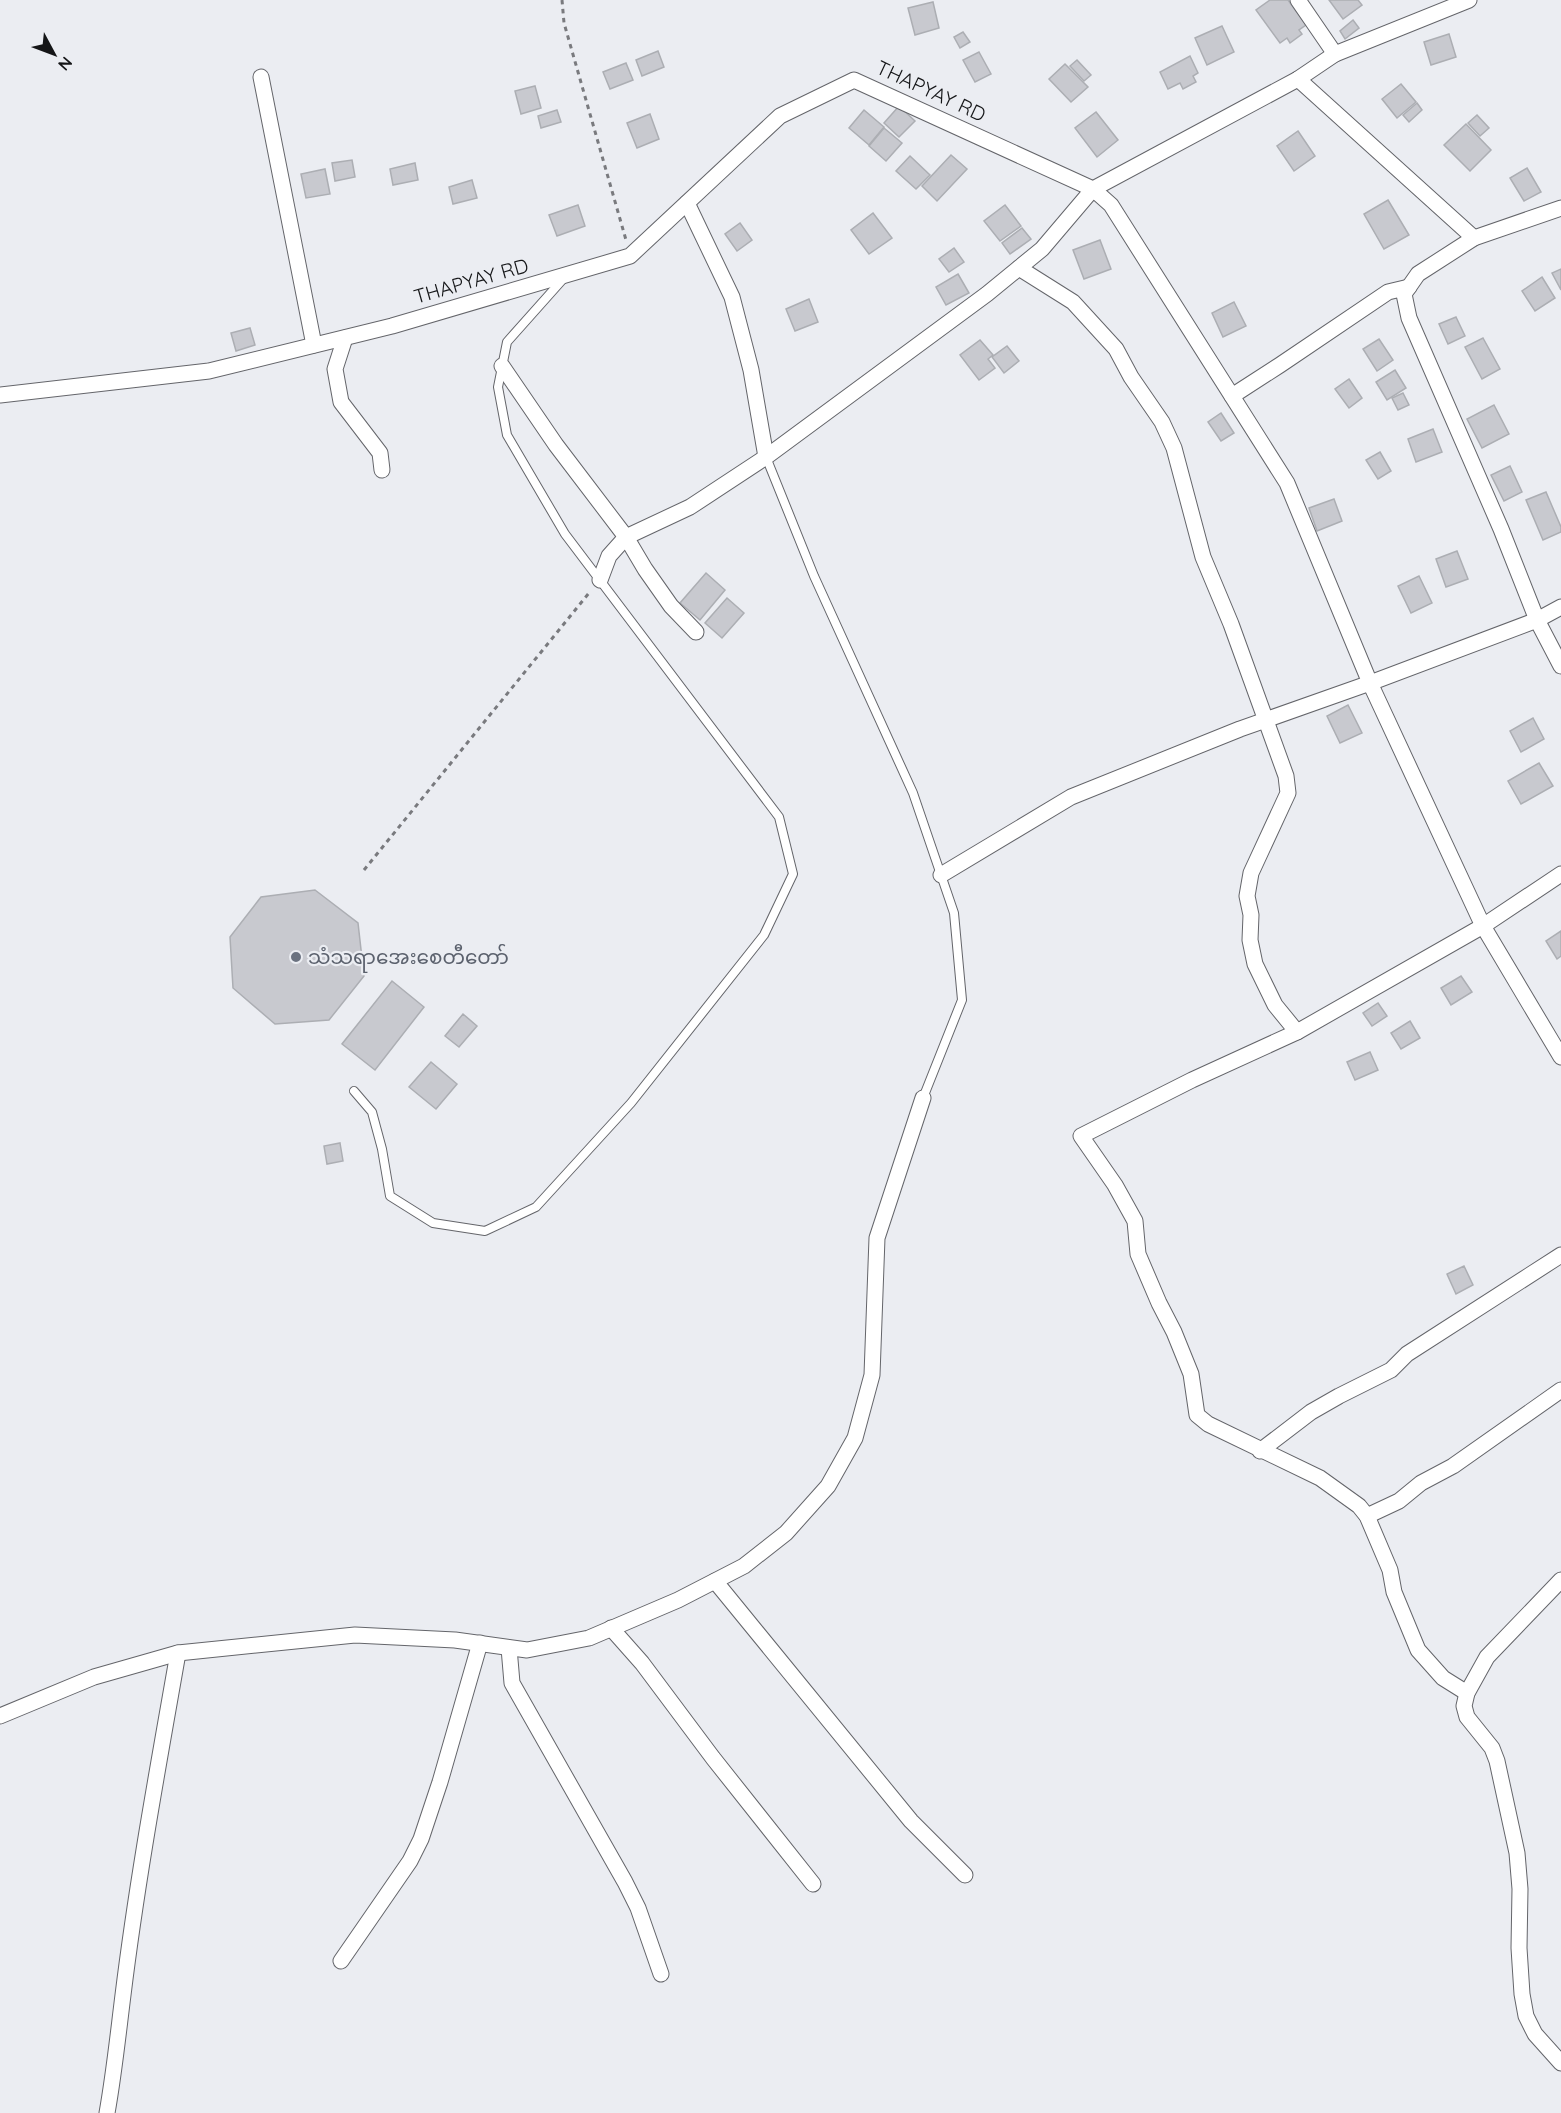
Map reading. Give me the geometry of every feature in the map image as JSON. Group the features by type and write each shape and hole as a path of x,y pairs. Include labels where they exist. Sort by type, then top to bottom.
{"street":[{"path":"1298,0 1335,54"},
{"path":"600,580 609,556 626,537 690,507 766,457 987,294 1042,249 1093,189 1298,79 1335,54 1469,0"},
{"path":"261,77 314,345"},
{"path":"1298,79 1474,238"},
{"name":"THAPYAY RD","path":"0,395 209,371 392,326 630,256 780,116 854,80 1093,189"},
{"path":"1093,189 1111,205 1287,483 1370,683 1483,926 1561,1057"},
{"path":"687,203 732,297 751,370 766,457"},
{"path":"1561,208 1474,238 1419,274 1404,294 1409,318 1502,529 1537,620 1561,666"},
{"path":"1019,268 1073,303 1116,349 1131,377 1162,422 1174,448 1203,557 1257,692 1264,720 1286,777 1288,793 1251,873 1247,896 1251,915 1250,940 1255,964 1275,1005 1297,1032"},
{"path":"1232,396 1388,292 1409,287"},
{"path":"345,338 335,369 341,402 380,453 382,470"},
{"path":"502,366 556,445 626,537 671,606 696,633"},
{"path":"941,875 1071,797 1264,720 1537,620 1561,607"},
{"path":"1467,1693 1443,1678 1418,1650 1394,1592 1390,1570 1367,1516 1359,1506 1320,1478 1208,1424 1197,1415 1191,1374 1138,1254 1135,1221 1115,1185 1081,1136 1192,1080 1297,1032 1483,926 1561,874"},
{"path":"0,1716 94,1677 178,1653 355,1635 455,1640 527,1650 589,1638 678,1600 744,1566 786,1533 828,1485 855,1438 872,1375 877,1238 923,1098"},
{"path":"1260,1450 1311,1412 1391,1370 1407,1354 1561,1255"},
{"path":"1367,1516 1400,1501 1421,1483 1453,1466 1561,1390"},
{"path":"1561,1580 1487,1658 1467,1693 1464,1706 1467,1717 1491,1748 1497,1761 1517,1853 1520,1889 1519,1948 1526,2016 1535,2034 1561,2063"},
{"path":"715,1581 911,1821 965,1875"},
{"path":"611,1628 642,1663 713,1758 813,1884"},
{"path":"341,1961 410,1861 421,1839 480,1643"},
{"path":"509,1648 512,1683 625,1882 638,1908 661,1974"},
{"path":"107,2113 116,2066 138,1890 178,1653"}],"lane":[{"path":"354,1091 372,1112 382,1149 390,1196 432,1223 485,1231 536,1207 631,1103 764,935 793,874 779,817 565,534 507,435 498,387 507,342 567,275"},
{"path":"766,457 814,576 913,793 954,913 962,1000 923,1098"}],"path":[{"path":"562,0 564,23 630,256"},
{"path":"364,870 600,580"}],"building":[{"path":"1270,0 1288,0 1306,25 1299,30 1302,34 1290,43 1287,38 1280,43 1256,10"},
{"path":"1329,0 1358,0 1362,5 1343,19"},
{"path":"933,2 939,28 915,35 908,8"},
{"path":"1353,20 1359,28 1345,39 1340,31"},
{"path":"1222,26 1234,52 1207,65 1195,38"},
{"path":"963,32 970,42 960,48 954,37"},
{"path":"1449,34 1456,57 1431,65 1424,42"},
{"path":"658,51 664,67 642,76 636,60"},
{"path":"979,52 991,74 975,82 963,60"},
{"path":"1190,56 1198,73 1193,76 1196,82 1183,89 1180,83 1168,89 1160,72"},
{"path":"1077,60 1091,75 1084,81 1070,66"},
{"path":"626,63 633,80 610,89 603,72"},
{"path":"1065,64 1088,87 1071,102 1049,79"},
{"path":"1401,84 1416,102 1397,118 1382,99"},
{"path":"535,86 541,108 521,114 515,91"},
{"path":"1417,103 1422,110 1409,122 1403,115"},
{"path":"899,106 915,121 899,137 884,123"},
{"path":"557,110 561,122 541,128 538,116"},
{"path":"864,110 884,127 869,145 849,128"},
{"path":"1096,112 1118,140 1097,157 1075,128"},
{"path":"650,114 659,139 637,148 627,123"},
{"path":"1477,115 1489,128 1480,136 1468,123"},
{"path":"1466,124 1491,150 1470,171 1444,145"},
{"path":"884,128 902,143 886,161 869,146"},
{"path":"1298,131 1315,156 1294,171 1277,146"},
{"path":"951,155 967,169 937,201 922,186"},
{"path":"910,156 930,175 916,189 896,171"},
{"path":"352,160 355,177 335,181 332,163"},
{"path":"415,163 418,180 393,185 390,169"},
{"path":"1527,168 1541,192 1524,201 1510,178"},
{"path":"325,169 330,194 306,198 301,174"},
{"path":"472,180 477,198 453,204 449,187"},
{"path":"1388,200 1409,235 1384,249 1364,214"},
{"path":"578,205 585,226 557,236 549,215"},
{"path":"1005,205 1021,226 1000,241 984,221"},
{"path":"873,213 892,238 869,254 851,230"},
{"path":"740,223 752,240 737,251 725,234"},
{"path":"1022,228 1031,239 1010,254 1002,243"},
{"path":"1100,240 1111,269 1084,279 1073,250"},
{"path":"954,248 964,262 949,272 939,259"},
{"path":"1561,269 1561,290 1552,273"},
{"path":"958,274 969,293 946,305 936,287"},
{"path":"1542,277 1555,298 1535,311 1522,291"},
{"path":"809,299 818,322 795,331 786,309"},
{"path":"1234,302 1246,326 1223,337 1212,313"},
{"path":"1456,317 1465,336 1448,344 1439,324"},
{"path":"250,328 255,345 236,351 231,333"},
{"path":"1483,338 1500,369 1482,379 1465,347"},
{"path":"1379,339 1393,360 1377,371 1363,349"},
{"path":"980,340 993,355 988,359 995,368 979,380 960,355"},
{"path":"1007,346 1019,361 1004,373 992,357"},
{"path":"1395,370 1406,388 1387,400 1376,382"},
{"path":"1349,379 1362,398 1349,408 1335,389"},
{"path":"1403,393 1409,405 1398,410 1392,398"},
{"path":"1494,405 1509,434 1482,448 1467,419"},
{"path":"1221,413 1234,433 1221,441 1208,422"},
{"path":"1433,429 1442,452 1416,462 1408,439"},
{"path":"1380,452 1391,471 1378,479 1366,460"},
{"path":"1510,466 1522,492 1504,501 1491,475"},
{"path":"1546,492 1561,532 1543,540 1526,500"},
{"path":"1334,499 1342,521 1317,531 1309,508"},
{"path":"1457,551 1468,579 1446,587 1436,559"},
{"path":"706,573 725,590 700,620 680,603"},
{"path":"1419,576 1432,603 1411,613 1398,586"},
{"path":"727,598 744,613 722,638 705,623"},
{"path":"1348,705 1362,733 1340,743 1327,716"},
{"path":"1533,718 1544,739 1521,752 1510,731"},
{"path":"1539,763 1553,786 1521,804 1508,781"},
{"name":"သံသရာအေးစေတီတော်","path":"315,890 358,923 364,976 329,1020 275,1024 233,988 230,937 261,897"},
{"path":"1561,931 1561,956 1557,959 1546,941"},
{"path":"1461,976 1472,992 1451,1005 1441,988"},
{"path":"392,981 424,1007 375,1070 342,1044"},
{"path":"1378,1003 1387,1016 1372,1026 1363,1013"},
{"path":"463,1014 477,1026 459,1047 445,1036"},
{"path":"1410,1021 1420,1038 1401,1049 1391,1033"},
{"path":"1370,1052 1378,1070 1355,1080 1347,1062"},
{"path":"431,1062 457,1084 436,1109 409,1087"},
{"path":"340,1143 343,1161 327,1164 324,1146"},
{"path":"1464,1266 1473,1285 1456,1294 1447,1274"}],"place":[{"name":"သံသရာအေးစေတီတော်","path":"296,957"}]}
